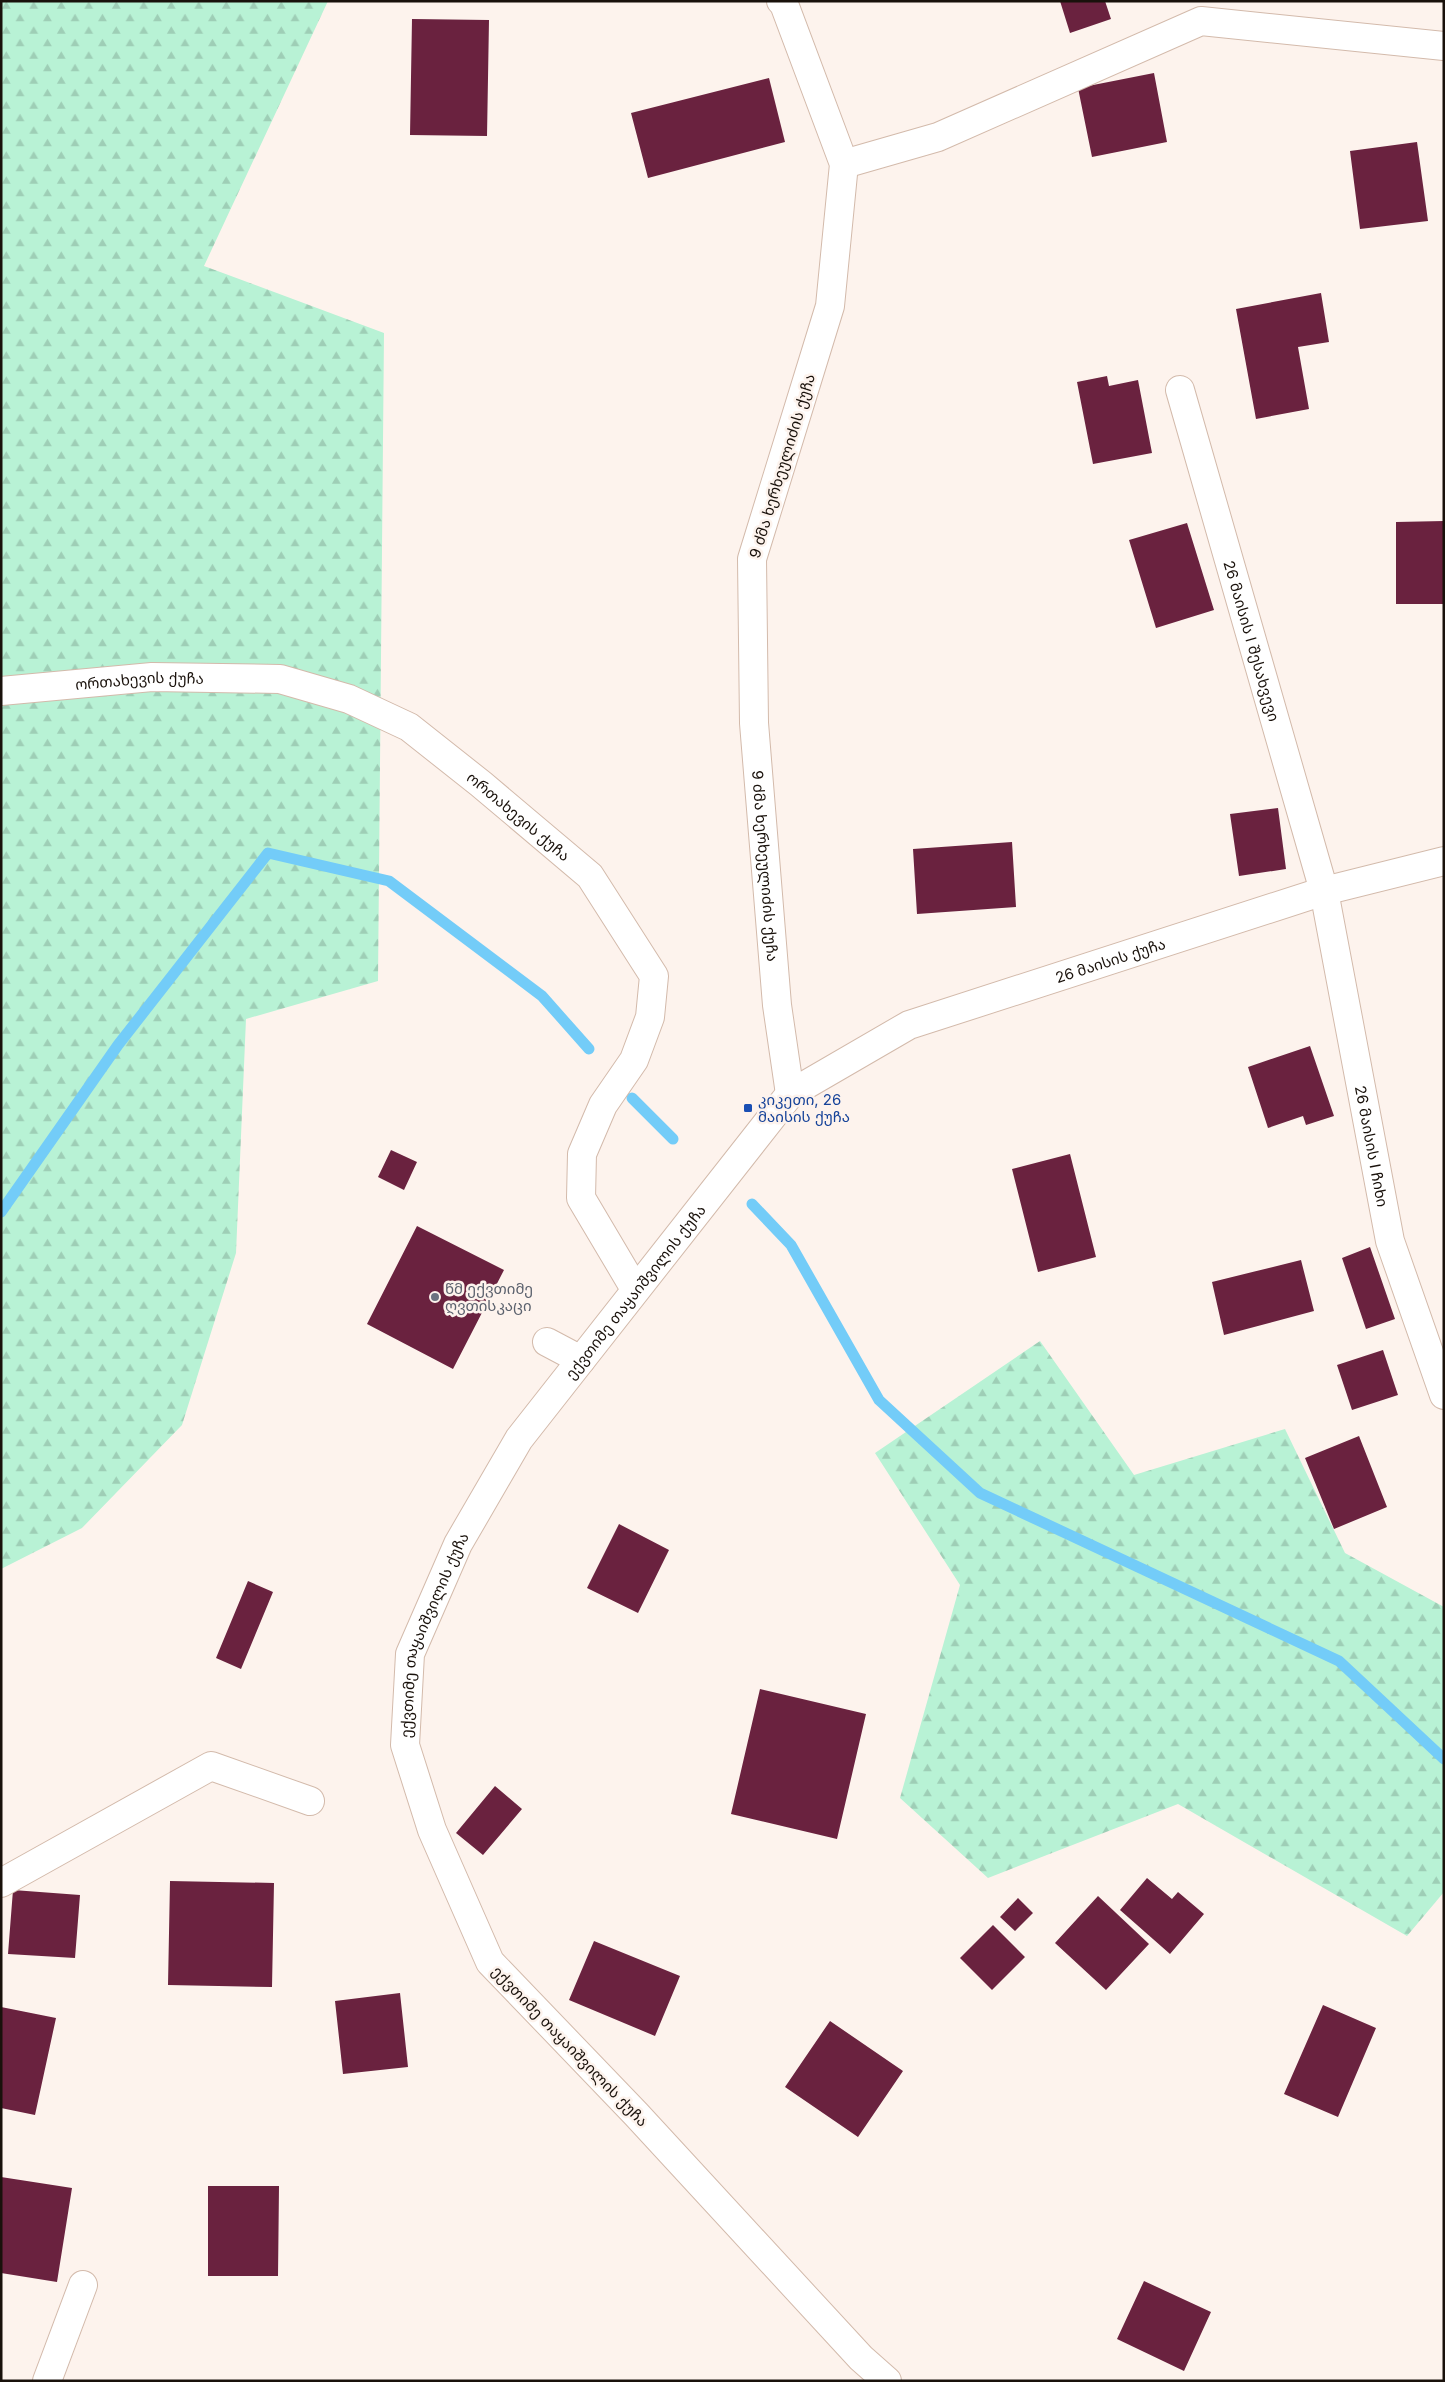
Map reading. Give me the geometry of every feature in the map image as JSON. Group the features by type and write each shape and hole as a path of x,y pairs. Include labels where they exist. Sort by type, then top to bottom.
{"street":[{"name":"9 ძმა ხერხეულიძის ქუჩა","path":"781,1 784,4 844,164 830,306 752,559 754,723 777,1005 790,1094"},
{"path":"844,164 938,137 1201,21 1444,46"},
{"name":"26 მაისის I შესახვევი","path":"1180,390 1324,891"},
{"name":"ორთახევის ქუჩა","path":"1,691 152,677 280,679 349,699 409,727 481,784 590,876 654,976 650,1017 634,1060 603,1105 582,1154 581,1198 636,1289"},
{"name":"26 მაისის ქუჩა","path":"790,1094 909,1025 1324,891 1444,861"},
{"name":"26 მაისის I ჩიხი","path":"1324,891 1390,1241 1444,1395"},
{"name":"ექვთიმე თაყაიშვილის ქუჩა","path":"790,1094 519,1439 458,1544 410,1654 405,1745 432,1830 490,1962 676,2156 863,2369 887,2381"},
{"path":"547,1342 581,1360"},
{"path":"1,1883 211,1766 310,1801"},
{"path":"47,2381 84,2285"}],"green space":[{"path":"1,1 328,1 204,266 384,333 378,981 246,1019 236,1253 182,1425 82,1528 1,1569"},
{"path":"1040,1341 1134,1475 1285,1429 1345,1553 1444,1607 1444,1892 1407,1936 1178,1804 988,1878 900,1798 960,1585 875,1453"}],"building":[{"path":"1060,1 1105,1 1111,19 1070,33"},
{"path":"412,19 489,20 487,136 410,135"},
{"path":"1154,73 1167,142 1092,157 1078,88"},
{"path":"769,78 785,142 648,178 631,113"},
{"path":"1417,142 1428,221 1360,229 1350,151"},
{"path":"1321,293 1329,342 1298,347 1309,409 1256,419 1236,309"},
{"path":"1107,376 1109,386 1138,380 1152,453 1093,464 1077,382"},
{"path":"1444,521 1444,604 1396,604 1396,522"},
{"path":"1187,523 1214,610 1156,628 1129,540"},
{"path":"1278,808 1286,869 1239,876 1230,814"},
{"path":"1012,842 1016,907 917,914 913,849"},
{"path":"1310,1046 1334,1116 1306,1125 1303,1116 1268,1128 1248,1067"},
{"path":"391,1150 417,1162 404,1190 378,1177"},
{"path":"1070,1154 1096,1257 1038,1272 1012,1169"},
{"name":"წმ ექვთიმე ღვთისკაცი","path":"417,1226 504,1270 453,1369 367,1324"},
{"path":"1370,1247 1395,1319 1366,1329 1342,1258"},
{"path":"1301,1260 1314,1311 1224,1335 1212,1282"},
{"path":"1383,1350 1398,1395 1352,1410 1337,1365"},
{"path":"1359,1436 1387,1507 1334,1529 1305,1458"},
{"path":"619,1524 669,1550 638,1613 587,1588"},
{"path":"248,1581 273,1592 241,1669 216,1658"},
{"path":"760,1689 866,1714 837,1839 731,1814"},
{"path":"495,1786 522,1809 483,1855 456,1833"},
{"path":"1147,1878 1172,1899 1178,1892 1204,1914 1170,1954 1120,1910"},
{"path":"170,1881 274,1883 272,1987 168,1985"},
{"path":"13,1890 80,1895 75,1958 8,1954"},
{"path":"1098,1896 1149,1944 1106,1990 1055,1943"},
{"path":"1018,1898 1033,1913 1015,1931 1000,1917"},
{"path":"993,1925 1025,1957 992,1990 960,1958"},
{"path":"594,1941 680,1976 655,2036 569,2000"},
{"path":"400,1993 408,2067 343,2074 335,2001"},
{"path":"1323,2005 1376,2028 1338,2117 1284,2094"},
{"path":"1,2007 56,2018 35,2115 1,2108"},
{"path":"830,2021 903,2071 858,2137 785,2087"},
{"path":"1,2177 72,2188 57,2282 1,2273"},
{"path":"208,2186 279,2186 278,2276 208,2276"},
{"path":"1144,2281 1211,2312 1184,2371 1117,2339"}],"waterway":[{"path":"1,1212 118,1045 268,853 389,881 542,996 589,1049"},
{"path":"632,1098 673,1139"},
{"path":"752,1204 791,1245 879,1400 980,1493 1339,1661 1444,1759"}],"place":[{"name":"კიკეთი, 26 მაისის ქუჩა","path":"748,1108"},
{"name":"წმ ექვთიმე ღვთისკაცი","path":"435,1297"}]}
